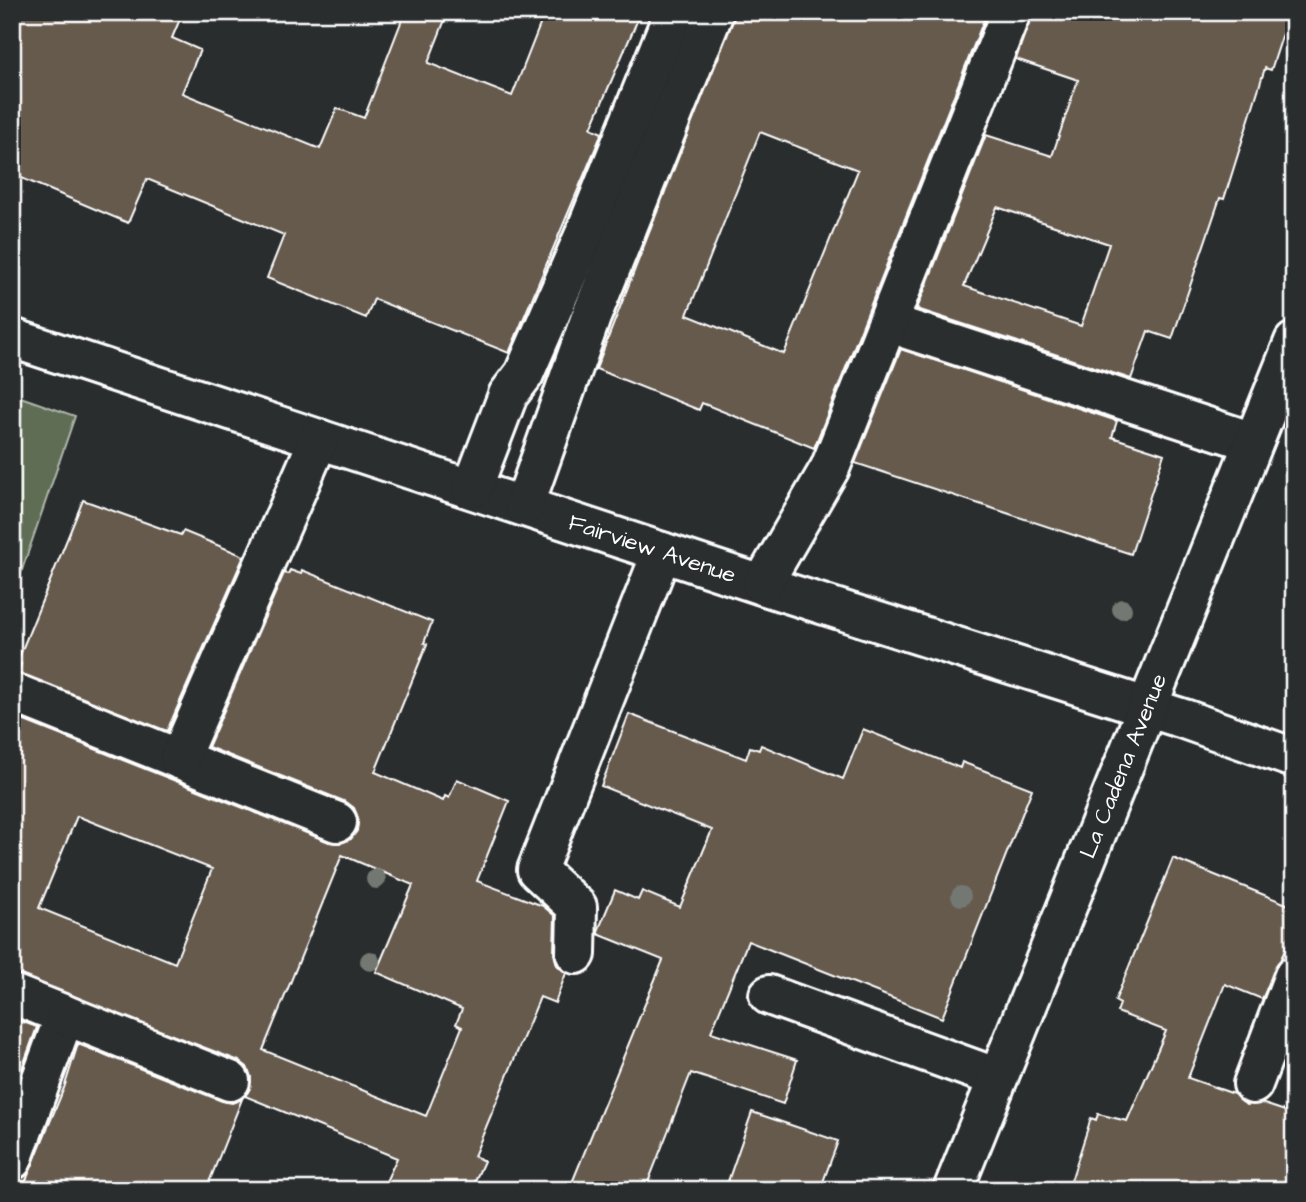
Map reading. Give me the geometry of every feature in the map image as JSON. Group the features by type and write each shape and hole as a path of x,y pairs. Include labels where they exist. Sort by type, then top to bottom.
{"street":[{"path":"472,489 508,395 524,374 584,236 674,12"},
{"path":"524,506 591,317 714,12"},
{"path":"762,585 830,468 1011,12"},
{"path":"910,330 1253,442"},
{"name":"Fairview Avenue","path":"12,338 762,585 1147,707 1294,758"},
{"name":"La Cadena Avenue","path":"953,1190 1294,342"},
{"path":"179,759 319,439"},
{"path":"576,954 577,907 537,870 662,552"},
{"path":"19,695 337,822"},
{"path":"1253,1084 1294,976"},
{"path":"12,994 230,1081"},
{"path":"769,995 998,1078"},
{"path":"12,1160 65,1015"}],"green space":[{"path":"12,394 75,416 12,599"}],"building":[{"path":"12,12 183,12 172,38 200,50 182,93 320,149 337,108 364,118 405,12 448,12 428,63 512,96 545,12 641,12 591,128 602,133 509,353 374,299 366,318 267,278 284,235 147,179 128,223 12,174"},
{"path":"735,12 987,12 814,448 702,403 699,410 596,369","holes":["760,132 858,170 784,354 687,315"]},
{"path":"1032,12 1290,12 1271,70 1265,68 1224,199 1220,198 1172,339 1148,331 1131,379 917,309 986,135 1052,156 1078,80 1016,59","holes":["997,207 1109,244 1081,326 964,286"]},
{"path":"901,349 1117,421 1112,437 1164,454 1131,554 855,463"},
{"path":"83,500 181,535 183,531 244,556 167,731 18,673 21,664 17,662"},
{"path":"290,570 301,574 302,570 432,622 424,643 427,644 375,772 443,801 445,796 449,798 457,779 509,801 477,881 543,906 555,916 554,954 557,965 566,973 555,1003 540,997 474,1156 484,1161 471,1190 382,1190 397,1158 245,1096 250,1088 251,1077 247,1067 239,1061 12,973 12,716 329,842 341,843 351,839 357,831 358,818 354,808 346,802 208,747 284,573 288,574","holes":["77,816 212,869 175,963 39,908","342,855 413,885 376,972 462,1009 456,1024 462,1027 426,1116 263,1050"]},
{"path":"629,714 746,759 750,747 759,750 761,745 843,779 863,729 960,768 962,762 1032,789 942,1018 748,941 711,1032 797,1060 783,1104 691,1073 645,1190 569,1190 663,960 598,934 598,931 615,890 638,900 642,891 680,907 712,830 601,786"},
{"path":"1173,858 1294,907 1294,931 1262,999 1225,984 1188,1078 1234,1094 1246,1105 1261,1103 1294,1114 1294,1190 1091,1190 1071,1181 1091,1118 1096,1120 1098,1114 1127,1121 1166,1031 1117,1012 1120,1004 1115,1001"},
{"path":"12,1018 37,1027 21,1071 12,1067"},
{"path":"78,1044 222,1101 232,1103 242,1099 206,1190 22,1190 64,1088"},
{"path":"752,1112 838,1141 820,1190 725,1190"}]}
